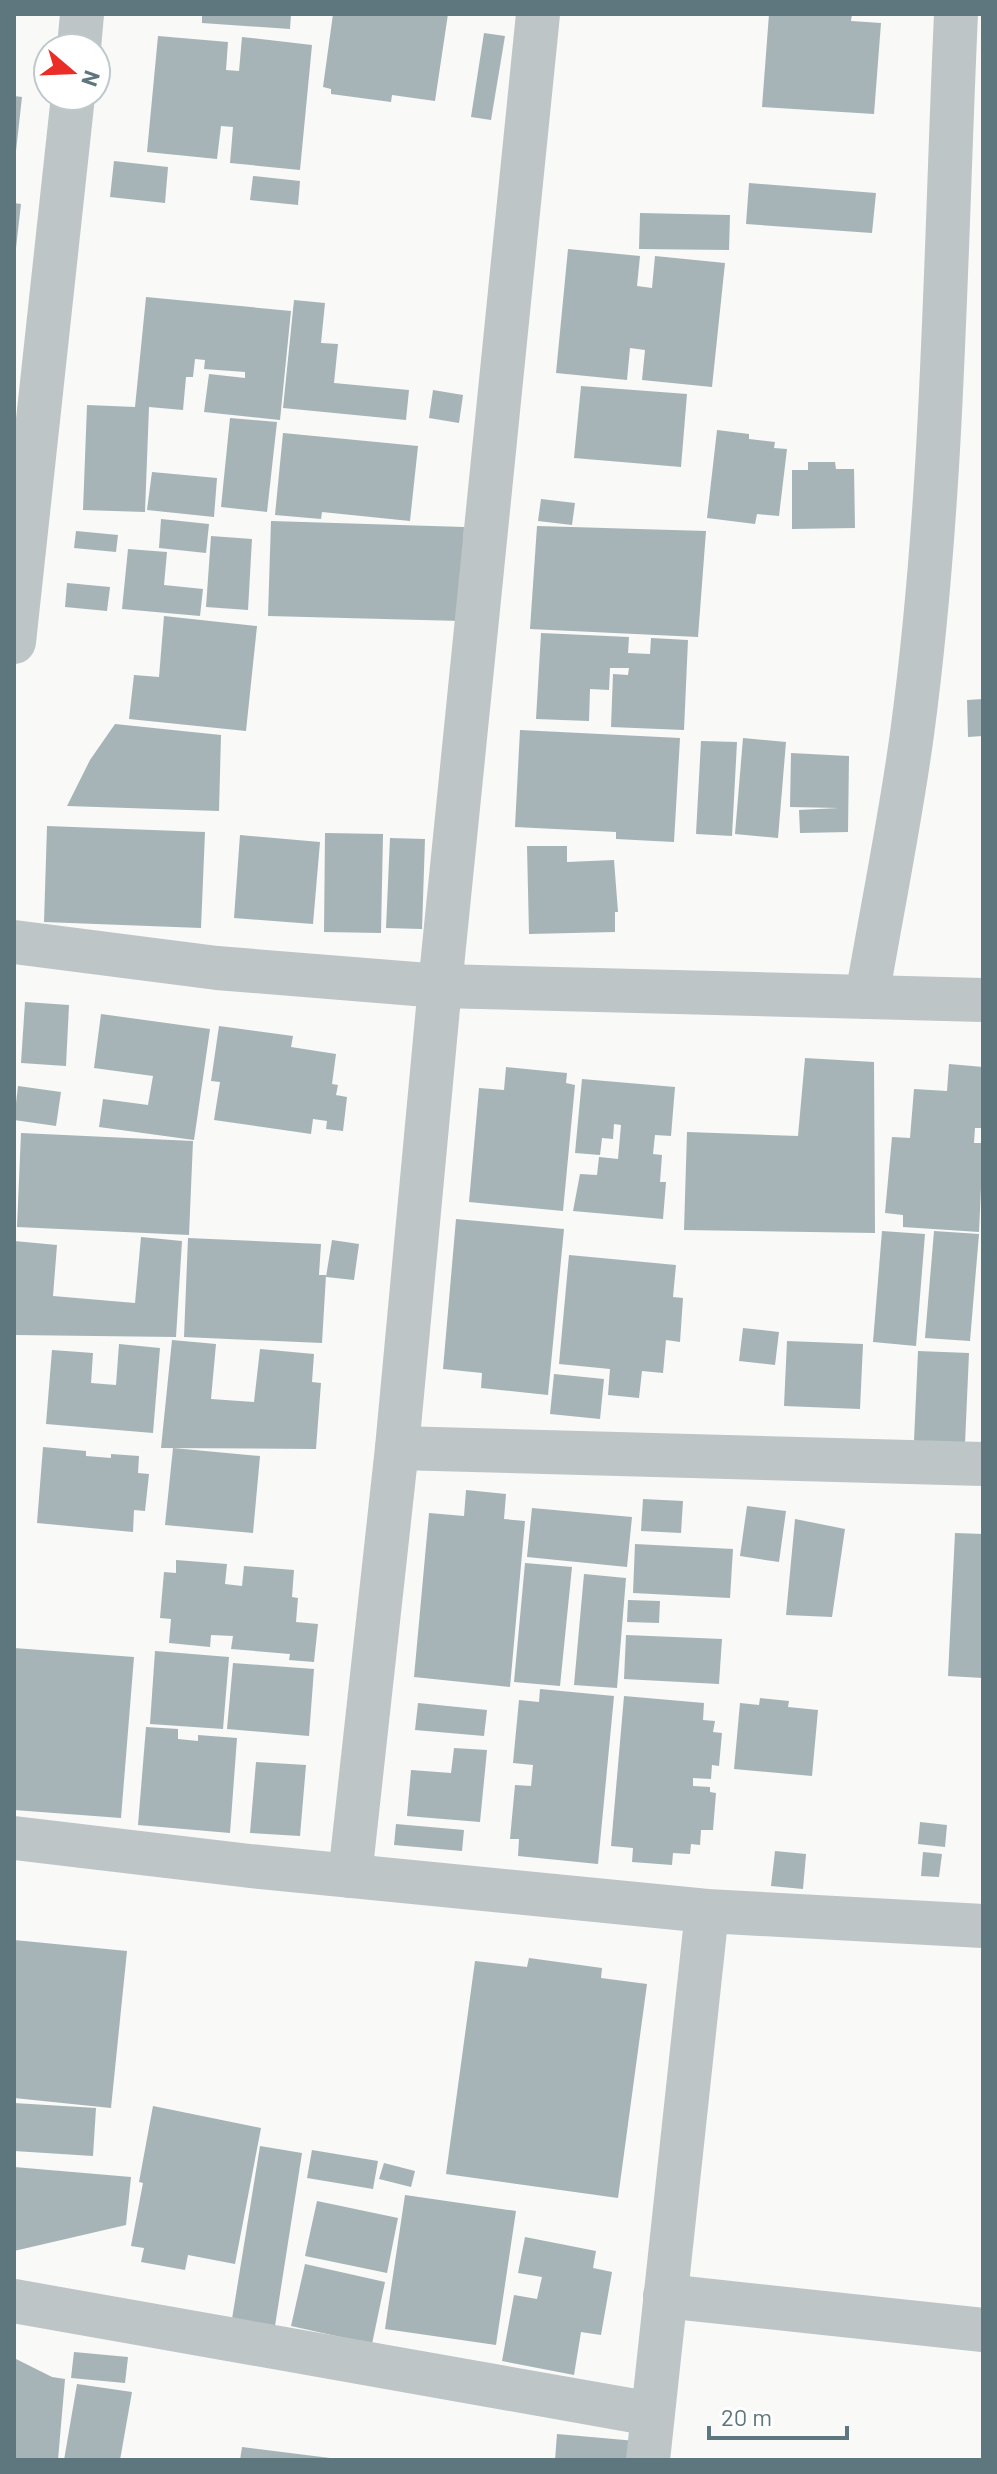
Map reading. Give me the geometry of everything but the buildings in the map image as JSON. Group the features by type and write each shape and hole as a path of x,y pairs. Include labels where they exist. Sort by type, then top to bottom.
{"street":[{"path":"350,1876 397,1448 440,986 538,14"},
{"path":"867,997 912,734 925,607 941,390 956,14"},
{"path":"14,642 30,343 70,112"},
{"path":"14,942 217,968 440,986 983,1000"},
{"path":"397,1448 983,1464"},
{"path":"14,1838 350,1876 707,1911 983,1926"},
{"path":"648,2460 707,1911"},
{"path":"665,2296 983,2330"},
{"path":"14,2301 652,2414"}]}
